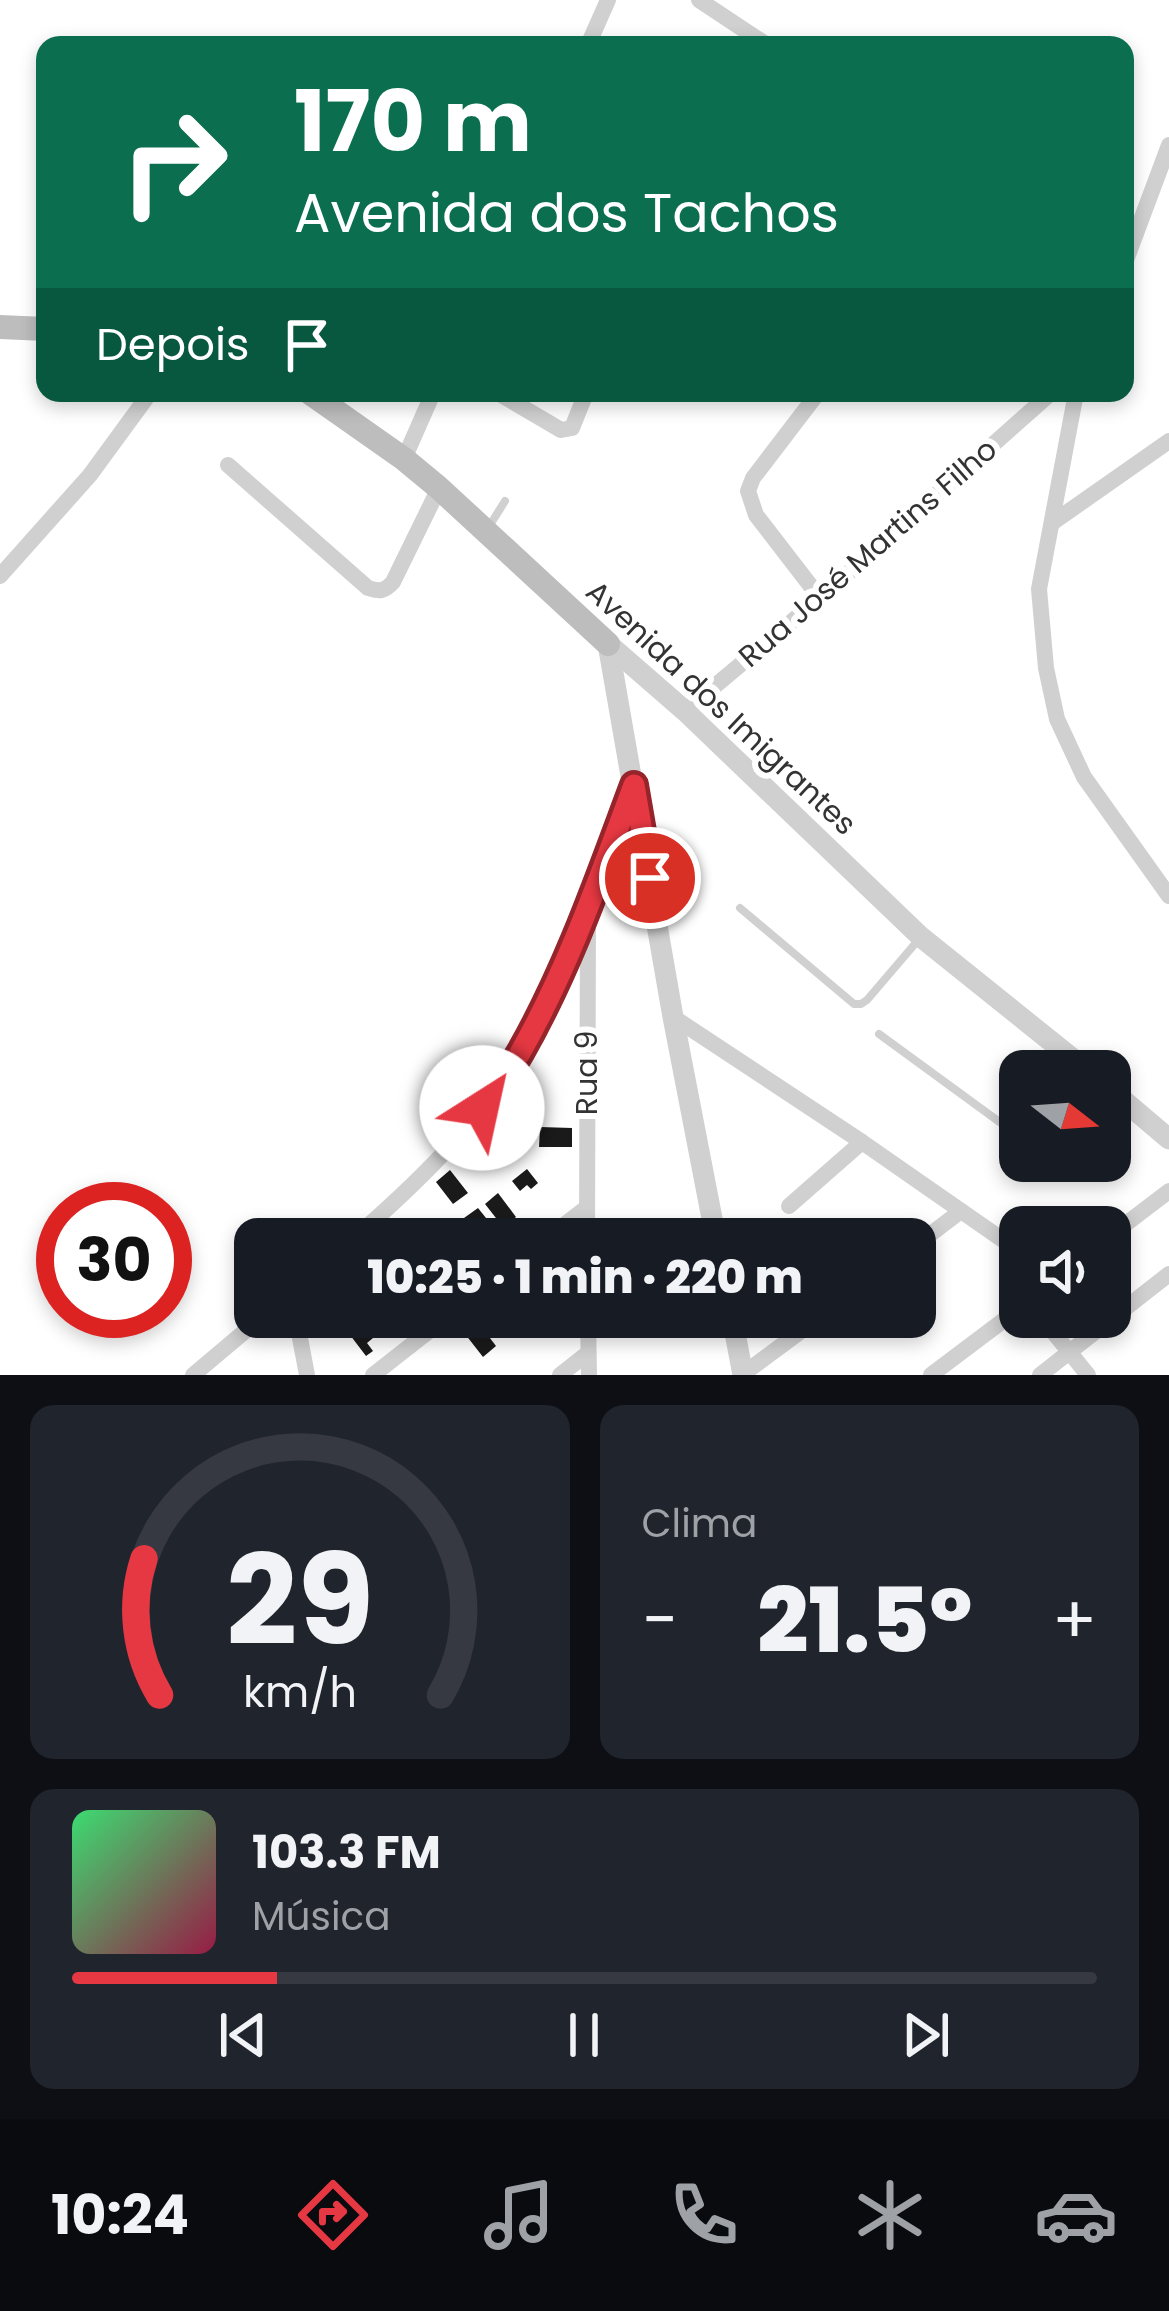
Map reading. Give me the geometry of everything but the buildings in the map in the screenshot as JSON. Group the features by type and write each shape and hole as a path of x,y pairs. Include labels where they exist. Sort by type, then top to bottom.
{"main road":[{"path":"0,327 36,329"},
{"name":"Avenida dos Imigrantes","path":"323,402 439,488 608,644"}],"street":[{"path":"592,36 608,0"},
{"path":"699,0 753,36"},
{"path":"1134,239 1169,146"},
{"path":"0,576 90,475 143,402"},
{"path":"404,459 429,402"},
{"path":"514,402 562,430 572,428 582,402"},
{"path":"811,402 748,491 756,514 820,598"},
{"name":"Rua José Martins Filho","path":"685,711 1041,402"},
{"path":"1074,402 1040,589 1046,668 1057,719 1084,777 1169,896"},
{"path":"1052,523 1169,441"},
{"path":"228,465 378,592 393,581 439,488"},
{"path":"608,644 712,1218"},
{"name":"Avenida dos Imigrantes","path":"608,644 685,711 921,937 1062,1050"},
{"path":"377,1218 482,1108 518,1055 589,907 634,785"},
{"name":"Rua 9","path":"586,1218 589,907"},
{"path":"673,1017 999,1237"},
{"path":"1131,1108 1169,1139"},
{"path":"789,1206 862,1142"},
{"path":"1131,1220 1169,1190"},
{"path":"573,1218 586,1208"},
{"path":"936,1230 961,1211"},
{"path":"1040,1375 1169,1274"},
{"path":"931,1375 999,1324"},
{"path":"199,1372 238,1338"},
{"path":"300,1338 307,1375"},
{"path":"373,1375 420,1338"},
{"path":"588,1338 589,1375"},
{"path":"736,1338 743,1375 792,1338"},
{"path":"1059,1338 1088,1375"},
{"path":"560,1375 588,1354"}],"lane":[{"path":"486,532 506,501"},
{"path":"740,908 854,1004 867,1000 921,937"},
{"path":"879,1034 999,1122"}],"route":[{"path":"482,1108 518,1055 551,992 589,907 634,785 650,878"}]}
